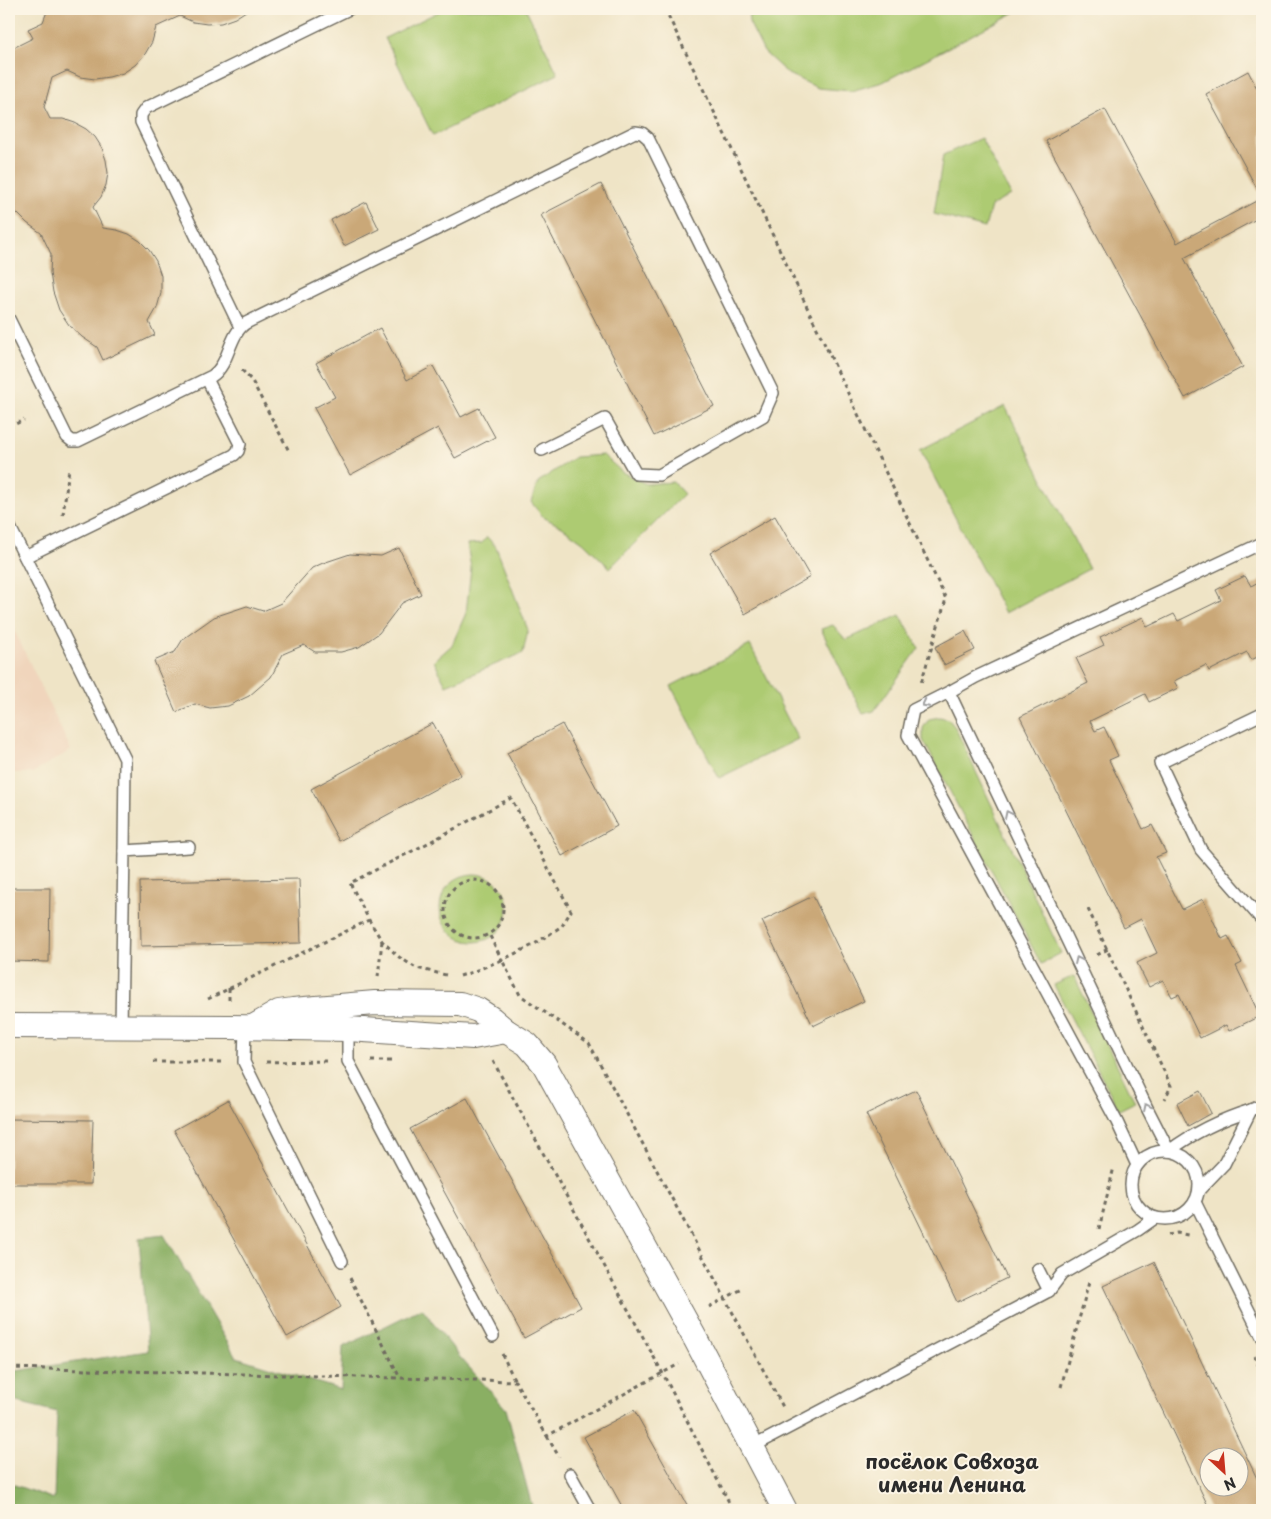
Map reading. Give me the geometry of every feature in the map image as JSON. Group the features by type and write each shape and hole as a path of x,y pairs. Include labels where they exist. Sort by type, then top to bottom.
{"street":[{"path":"292,1019 375,1003 460,1004 478,1010 527,1044 544,1064 696,1340 785,1510"},
{"path":"452,1035 467,1026 468,1019 460,1004"},
{"path":"9,1026 249,1027 279,1012 292,1019 348,1029 473,1037 506,1031"}],"lane":[{"path":"240,327 140,122 141,114 146,108 349,9"},
{"path":"9,319 67,437 72,441 78,441 217,373 240,327 626,136 635,132 642,133 648,138 773,393 763,416 659,474 636,474 605,419 542,450"},
{"path":"25,557 238,451 240,444 207,379"},
{"path":"9,525 125,759 121,1026"},
{"path":"1138,1165 1117,1122 908,735 913,710 976,677 1262,543"},
{"path":"949,692 1169,1151"},
{"path":"1262,714 1160,763 1201,850 1262,920"},
{"path":"124,851 189,848"},
{"path":"249,1027 244,1062 342,1261"},
{"path":"348,1029 348,1061 493,1336"},
{"path":"1169,1151 1184,1140 1233,1116 1262,1105"},
{"path":"1200,1189 1199,1178 1195,1168 1188,1159 1169,1151 1157,1152 1146,1156 1132,1175 1131,1186 1133,1196 1142,1210 1155,1218 1173,1218 1182,1215 1190,1210 1200,1189 1224,1164 1251,1110"},
{"path":"1195,1202 1262,1337"},
{"path":"752,1446 1049,1291 1062,1274 1138,1230 1155,1218"},
{"path":"1038,1269 1049,1291"},
{"path":"570,1474 590,1510"}],"path":[{"path":"665,9 946,599 913,710"},
{"path":"227,353 252,381 289,451"},
{"path":"9,427 24,420"},
{"path":"63,516 68,468"},
{"path":"511,798 571,911 562,926 533,945 502,960 460,976 442,975 416,968 399,957 382,941 350,883 511,798"},
{"path":"468,879 489,883 502,898 504,908 502,918 497,928 488,934 479,938 469,938 451,928 446,919 444,908 446,898 459,883 468,879"},
{"path":"1088,909 1172,1086 1165,1100"},
{"path":"200,1002 369,920"},
{"path":"488,934 520,995 589,1043 785,1411"},
{"path":"153,1062 396,1061"},
{"path":"484,1062 494,1062 662,1372 734,1510"},
{"path":"1098,1230 1114,1164"},
{"path":"1165,1236 1176,1232 1192,1236"},
{"path":"342,1261 400,1378"},
{"path":"1061,1387 1090,1276 1083,1280"},
{"path":"493,1336 515,1381 547,1436 688,1359 709,1307 744,1288"},
{"path":"1254,1356 1262,1373"},
{"path":"9,1368 515,1381"}],"shaded area":[{"path":"9,619 71,750 32,773 9,773"}],"green space":[{"path":"444,9 526,9 558,74 433,136 385,38"},
{"path":"748,9 1021,9 883,82 851,91 818,88 788,74 764,52 749,22"},
{"path":"981,138 1011,195 991,206 985,228 934,214 943,155"},
{"path":"1005,406 1089,569 1005,613 920,450"},
{"path":"603,455 622,472 646,484 673,482 684,494 610,568 583,542 562,527 543,517 531,502 538,482 575,457"},
{"path":"487,537 496,547 528,630 523,653 446,685 434,661 452,645 466,613 471,568 467,544 482,543"},
{"path":"900,615 919,648 874,711 863,714 821,629 833,625 846,640"},
{"path":"750,645 798,739 719,778 671,686"},
{"path":"940,717 948,719 955,727 1061,953 1041,964 923,740 923,728 929,719"},
{"path":"467,874 481,874 493,879 503,889 508,901 508,915 503,927 493,937 481,942 467,942 455,937 445,927 440,915 440,901 445,889 455,879"},
{"path":"1074,976 1135,1102 1119,1110 1054,985"},
{"path":"164,1235 236,1357 341,1390 343,1347 422,1308 459,1356 506,1409 533,1510 9,1510 9,1483 54,1499 57,1412 9,1400 9,1372 148,1351 139,1238"}],"building":[{"path":"48,9 249,9 235,18 221,23 193,22 180,16 156,27 152,42 145,54 135,65 123,73 95,79 80,77 67,71 52,78 44,107 50,119 63,119 86,129 95,137 102,148 108,173 101,197 93,207 103,228 129,234 140,241 156,261 161,276 161,293 157,308 149,322 155,335 103,360 97,347 69,325 59,310 53,292 50,273 51,254 41,233 27,223 9,202 9,50 33,38 28,29 43,22"},
{"path":"1248,71 1262,98 1262,198 1206,94"},
{"path":"1105,109 1177,243 1262,198 1262,216 1184,258 1243,367 1185,398 1046,141"},
{"path":"601,184 714,406 654,436 541,215"},
{"path":"366,202 379,229 344,246 331,220"},
{"path":"380,328 407,380 433,366 461,417 479,408 495,437 455,458 438,428 350,475 314,408 335,397 316,363"},
{"path":"775,516 810,577 745,614 710,553"},
{"path":"399,548 421,594 402,603 379,633 359,647 341,652 315,652 304,645 283,654 271,677 249,696 228,706 210,708 195,704 176,712 154,661 175,652 183,639 214,617 247,606 263,611 281,603 312,568 323,563 350,554 381,556"},
{"path":"1245,576 1251,586 1262,580 1262,655 1251,660 1247,652 1209,671 1206,665 1174,681 1178,688 1149,702 1145,694 1090,721 1095,731 1104,727 1118,756 1109,760 1143,829 1152,825 1166,853 1156,857 1182,909 1203,899 1222,939 1228,936 1242,963 1236,966 1260,1016 1229,1031 1226,1025 1200,1038 1179,994 1172,997 1163,980 1149,987 1137,963 1157,953 1141,919 1124,928 1020,717 1088,683 1076,658 1104,645 1100,637 1143,617 1147,627 1174,614 1178,621 1221,600 1216,590"},
{"path":"965,631 975,650 944,665 935,647"},
{"path":"433,723 461,775 339,841 311,789"},
{"path":"562,724 617,826 562,856 507,753"},
{"path":"299,879 301,943 141,946 140,882"},
{"path":"9,888 50,888 49,962 9,961"},
{"path":"813,896 864,1001 813,1026 762,921"},
{"path":"916,1090 1007,1278 957,1302 866,1114"},
{"path":"1200,1091 1211,1113 1188,1126 1177,1103"},
{"path":"467,1098 581,1307 524,1338 410,1129"},
{"path":"228,1100 341,1307 287,1337 174,1130"},
{"path":"9,1119 93,1120 91,1184 9,1184"},
{"path":"1154,1262 1242,1446 1198,1446 1198,1485 1103,1286"},
{"path":"634,1410 690,1510 624,1510 584,1437"},
{"path":"1248,1460 1262,1489 1262,1510 1210,1510 1203,1496 1248,1496"}],"district":[{"name":"посёлок Совхоза имени Ленина","path":"952,1474"}]}
